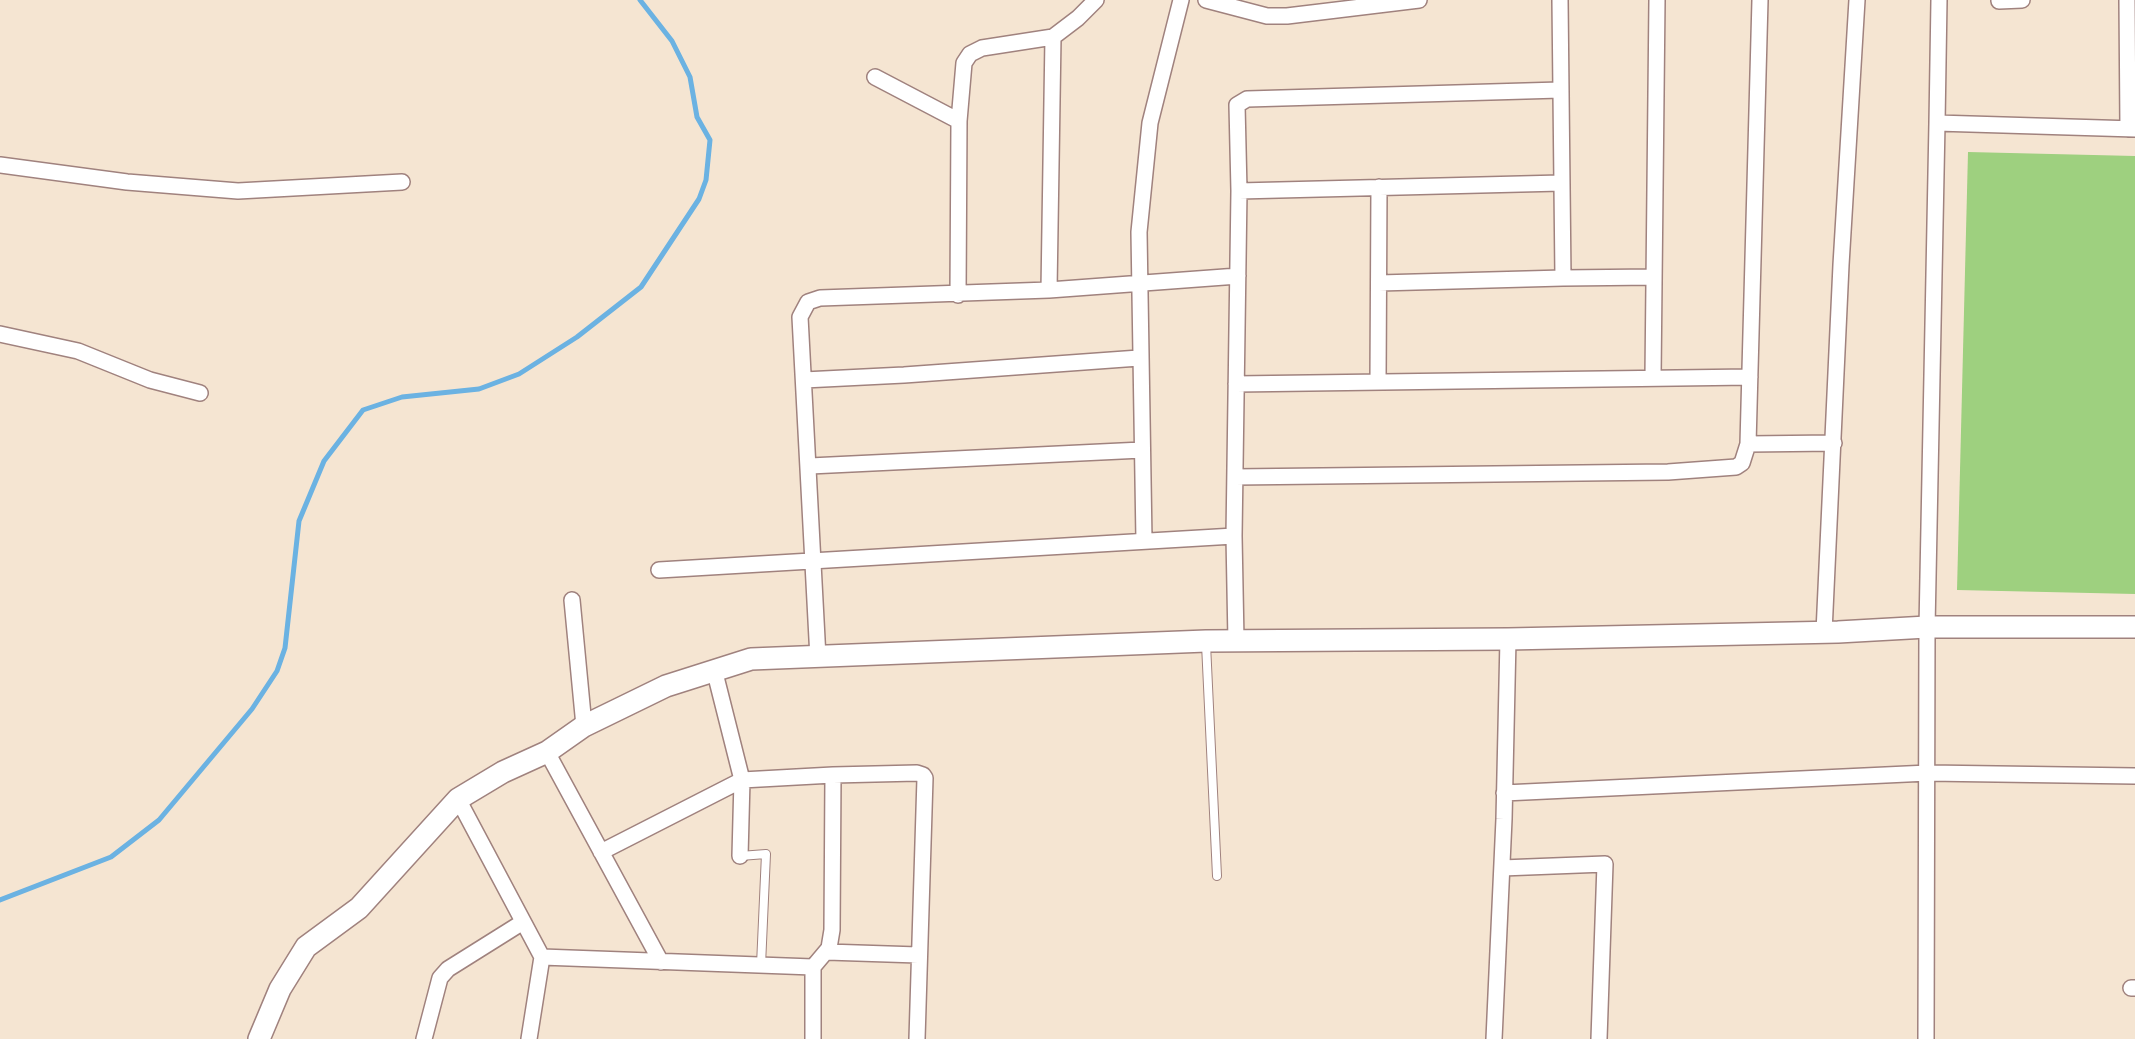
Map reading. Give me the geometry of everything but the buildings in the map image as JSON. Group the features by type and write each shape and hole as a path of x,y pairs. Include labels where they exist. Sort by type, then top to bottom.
{"main road":[{"path":"259,1039 280,989 306,947 359,908 458,799 503,772 547,752 584,726 666,686 751,659 1206,641 1508,639 1824,632 1927,627 2135,627"}],"street":[{"path":"958,295 960,79 964,63 970,54 982,48 1053,37 1078,18 1096,0"},
{"path":"1144,541 1138,232 1149,123 1181,0"},
{"path":"1206,0 1267,16 1287,16 1419,0"},
{"path":"1560,0 1563,278"},
{"path":"1653,377 1657,0"},
{"path":"1234,477 1668,472 1736,467 1745,458 1748,444 1760,0"},
{"path":"1824,632 1841,265 1857,0"},
{"path":"1926,1039 1927,627 1939,0"},
{"path":"1999,1 2022,0"},
{"path":"1937,123 2131,129 2127,0"},
{"path":"1049,290 1053,37"},
{"path":"875,77 959,121"},
{"path":"1236,641 1234,477 1239,191 1238,105 1244,99 1560,90"},
{"path":"0,165 127,182 238,191 402,182"},
{"path":"1239,191 1561,183"},
{"path":"1378,382 1379,187"},
{"path":"818,658 810,466 800,317 808,302 820,298 958,295 1238,276"},
{"path":"1379,283 1654,277"},
{"path":"0,334 78,351 150,380 200,393"},
{"path":"804,380 1140,358"},
{"path":"1236,384 1750,377"},
{"path":"1748,444 1834,443"},
{"path":"810,466 1142,450"},
{"path":"659,570 814,559 1234,536"},
{"path":"572,600 584,726"},
{"path":"1494,1039 1502,868 1508,639"},
{"path":"714,669 742,780 740,856"},
{"path":"547,752 662,962"},
{"path":"601,852 742,780 917,773 925,778 917,1039"},
{"path":"1504,793 1928,773 2135,777"},
{"path":"813,1039 813,968 827,952 834,905 833,775"},
{"path":"458,799 542,957 529,1039"},
{"path":"1502,868 1605,864 1599,1039"},
{"path":"424,1039 440,978 448,969 524,922"},
{"path":"827,952 918,955"},
{"path":"542,957 813,968"}],"lane":[{"path":"1206,641 1217,876"},
{"path":"740,856 766,854 761,967"}],"green space":[{"path":"1968,152 2135,156 2135,594 1957,590"}],"waterway":[{"path":"0,900 111,857 159,820 252,709 277,671 285,648 299,521 324,461 363,410 402,397 479,389 519,374 577,337 641,287 699,199 706,180 710,140 697,117 690,77 672,41 640,0"}]}
